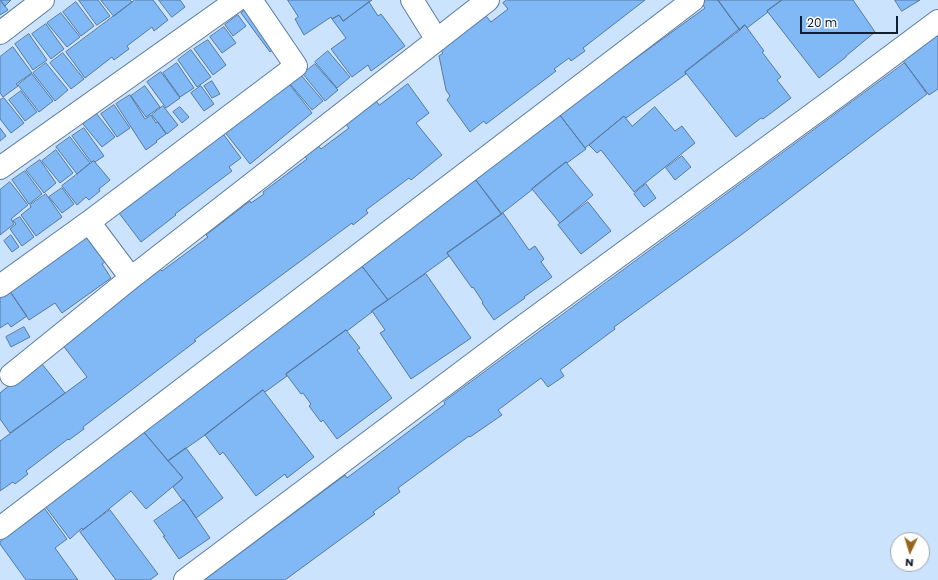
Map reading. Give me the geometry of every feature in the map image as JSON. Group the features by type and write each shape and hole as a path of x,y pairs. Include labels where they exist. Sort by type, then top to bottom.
{"lane":[{"path":"0,33 43,0"},
{"path":"0,168 237,0"},
{"path":"0,286 89,222 296,66 251,0"},
{"path":"412,0 437,40"},
{"path":"11,375 131,278 488,0"},
{"path":"0,528 693,0"},
{"path":"185,580 522,327 938,21"},
{"path":"89,222 131,278"}],"building":[{"path":"0,0 8,10 0,15"},
{"path":"1,0 11,0 5,6"},
{"path":"79,0 98,0 110,16 97,25"},
{"path":"101,0 130,0 132,2 114,16"},
{"path":"135,0 153,0 168,20 154,31 152,27 127,46 129,49 114,60 112,57 85,78 66,52"},
{"path":"159,0 180,0 185,7 172,17"},
{"path":"288,0 372,0 343,21 339,15 332,19 331,17 304,35 295,19 298,17"},
{"path":"507,0 645,0 583,48 585,51 571,61 569,58 554,69 556,71 486,124 484,121 470,132 447,100 450,96 446,90 439,56 443,53 439,48 469,26 470,28 486,16 491,22 508,9 503,3"},
{"path":"707,0 718,0 740,30 685,72 686,74 626,118 624,116 585,148 559,114 705,8 702,4"},
{"path":"718,0 782,0 747,28 745,25 740,30"},
{"path":"782,0 853,0 875,32 819,78 767,11"},
{"path":"895,0 920,0 902,11"},
{"path":"76,2 94,26 81,36 63,12"},
{"path":"369,2 378,16 381,14 405,46 371,71 368,65 352,77 331,49 346,38 332,19 339,15 343,21"},
{"path":"253,5 282,43 270,52 241,13"},
{"path":"61,13 80,37 67,47 47,23"},
{"path":"238,15 246,26 233,36 225,25"},
{"path":"46,24 64,49 51,59 32,34"},
{"path":"745,25 764,51 762,52 781,77 777,80 791,98 736,137 685,72"},
{"path":"224,27 236,43 222,53 210,37"},
{"path":"29,34 47,60 33,70 15,44"},
{"path":"938,35 938,89 929,95 903,61"},
{"path":"208,40 226,65 213,75 194,49"},
{"path":"13,47 32,73 16,84 18,86 3,97 0,93 0,57"},
{"path":"191,50 211,77 197,87 178,60"},
{"path":"328,51 350,77 337,88 315,62"},
{"path":"63,53 84,79 71,89 50,63"},
{"path":"46,63 68,90 55,101 33,73"},
{"path":"177,63 194,88 180,97 163,73"},
{"path":"905,63 927,94 741,235 614,327 615,329 560,370 564,376 548,387 541,378 498,410 502,415 470,437 469,436 398,488 400,492 373,512 375,514 285,580 204,580 345,475 347,478 445,404 444,402"},
{"path":"315,64 338,90 325,101 303,74"},
{"path":"161,72 180,98 166,108 147,82"},
{"path":"32,74 53,101 39,112 18,85"},
{"path":"301,75 323,101 312,110 290,84"},
{"path":"286,80 312,113 250,164 223,130"},
{"path":"212,81 220,94 212,98 204,86"},
{"path":"408,84 429,113 416,123 442,155 411,180 409,178 366,210 368,213 353,225 352,223 194,340 196,341 83,427 84,429 69,440 68,439 26,471 28,474 15,484 13,482 0,491 0,441 87,377 62,344 159,268 162,271 208,237 206,235 250,201 251,203 264,194 263,192 307,159 302,154 316,143 321,149 349,128 345,123 375,99 379,105"},
{"path":"145,86 160,107 146,117 131,96"},
{"path":"201,86 214,104 204,111 191,93"},
{"path":"21,91 37,112 25,121 9,100"},
{"path":"130,95 145,119 151,115 166,134 146,150 116,104"},
{"path":"4,98 24,123 11,133 0,119 0,100"},
{"path":"114,105 130,128 117,137 101,114"},
{"path":"163,106 178,125 167,134 152,115"},
{"path":"180,107 189,117 182,123 173,112"},
{"path":"655,107 675,131 682,126 695,143 634,192 601,150 597,153 589,145 624,116 632,126"},
{"path":"96,113 115,137 102,147 83,124"},
{"path":"559,114 586,149 567,163 566,162 501,214 475,179"},
{"path":"0,128 6,136 0,141"},
{"path":"84,128 104,156 95,162 91,162 72,136"},
{"path":"221,131 241,158 229,167 232,171 141,242 116,209"},
{"path":"70,137 90,163 77,174 56,147"},
{"path":"56,150 73,173 60,183 42,161"},
{"path":"682,156 691,167 675,180 666,168"},
{"path":"40,160 56,183 44,193 26,170"},
{"path":"94,161 110,180 89,200 86,197 77,205 62,186"},
{"path":"566,162 593,195 560,223 532,189"},
{"path":"25,171 42,194 29,204 12,180"},
{"path":"475,179 502,214 447,253 449,256 388,300 361,265"},
{"path":"10,182 28,205 11,219 14,224 0,235 0,190"},
{"path":"646,184 656,198 644,207 634,194"},
{"path":"62,188 74,204 62,213 49,197"},
{"path":"46,194 62,217 36,236 21,215 31,207 30,205"},
{"path":"588,202 611,231 581,254 558,225"},
{"path":"503,213 529,250 535,246 544,259 541,262 552,277 494,320 473,287 472,288 447,253"},
{"path":"20,217 34,237 22,246 10,229 16,224 13,221"},
{"path":"94,227 114,256 102,264 111,278 62,313 55,303 29,320 9,290"},
{"path":"11,235 19,247 12,252 4,241"},
{"path":"361,265 388,300 286,374 287,376 265,392 263,390 205,435 168,461 142,430"},
{"path":"426,274 471,338 411,379 380,333 385,330 372,311"},
{"path":"9,290 27,316 11,327 8,323 0,328 0,297"},
{"path":"24,327 30,337 11,347 6,337"},
{"path":"346,330 360,348 357,350 392,398 337,439 323,420 321,422 309,406 311,404 303,393 301,394 286,374"},
{"path":"42,364 65,393 10,433 0,419 0,393 16,380"},
{"path":"263,390 314,457 287,478 285,474 256,496 223,452 220,455 205,435"},
{"path":"142,430 183,478 146,509 131,491 83,530 82,528 70,539 45,506"},
{"path":"186,448 223,498 196,518 173,487 183,478 168,461"},
{"path":"184,500 210,538 179,559 154,521"},
{"path":"45,509 67,539 55,548 78,580 26,580 0,544 0,542"},
{"path":"110,510 158,574 150,580 116,580 80,532"}]}
